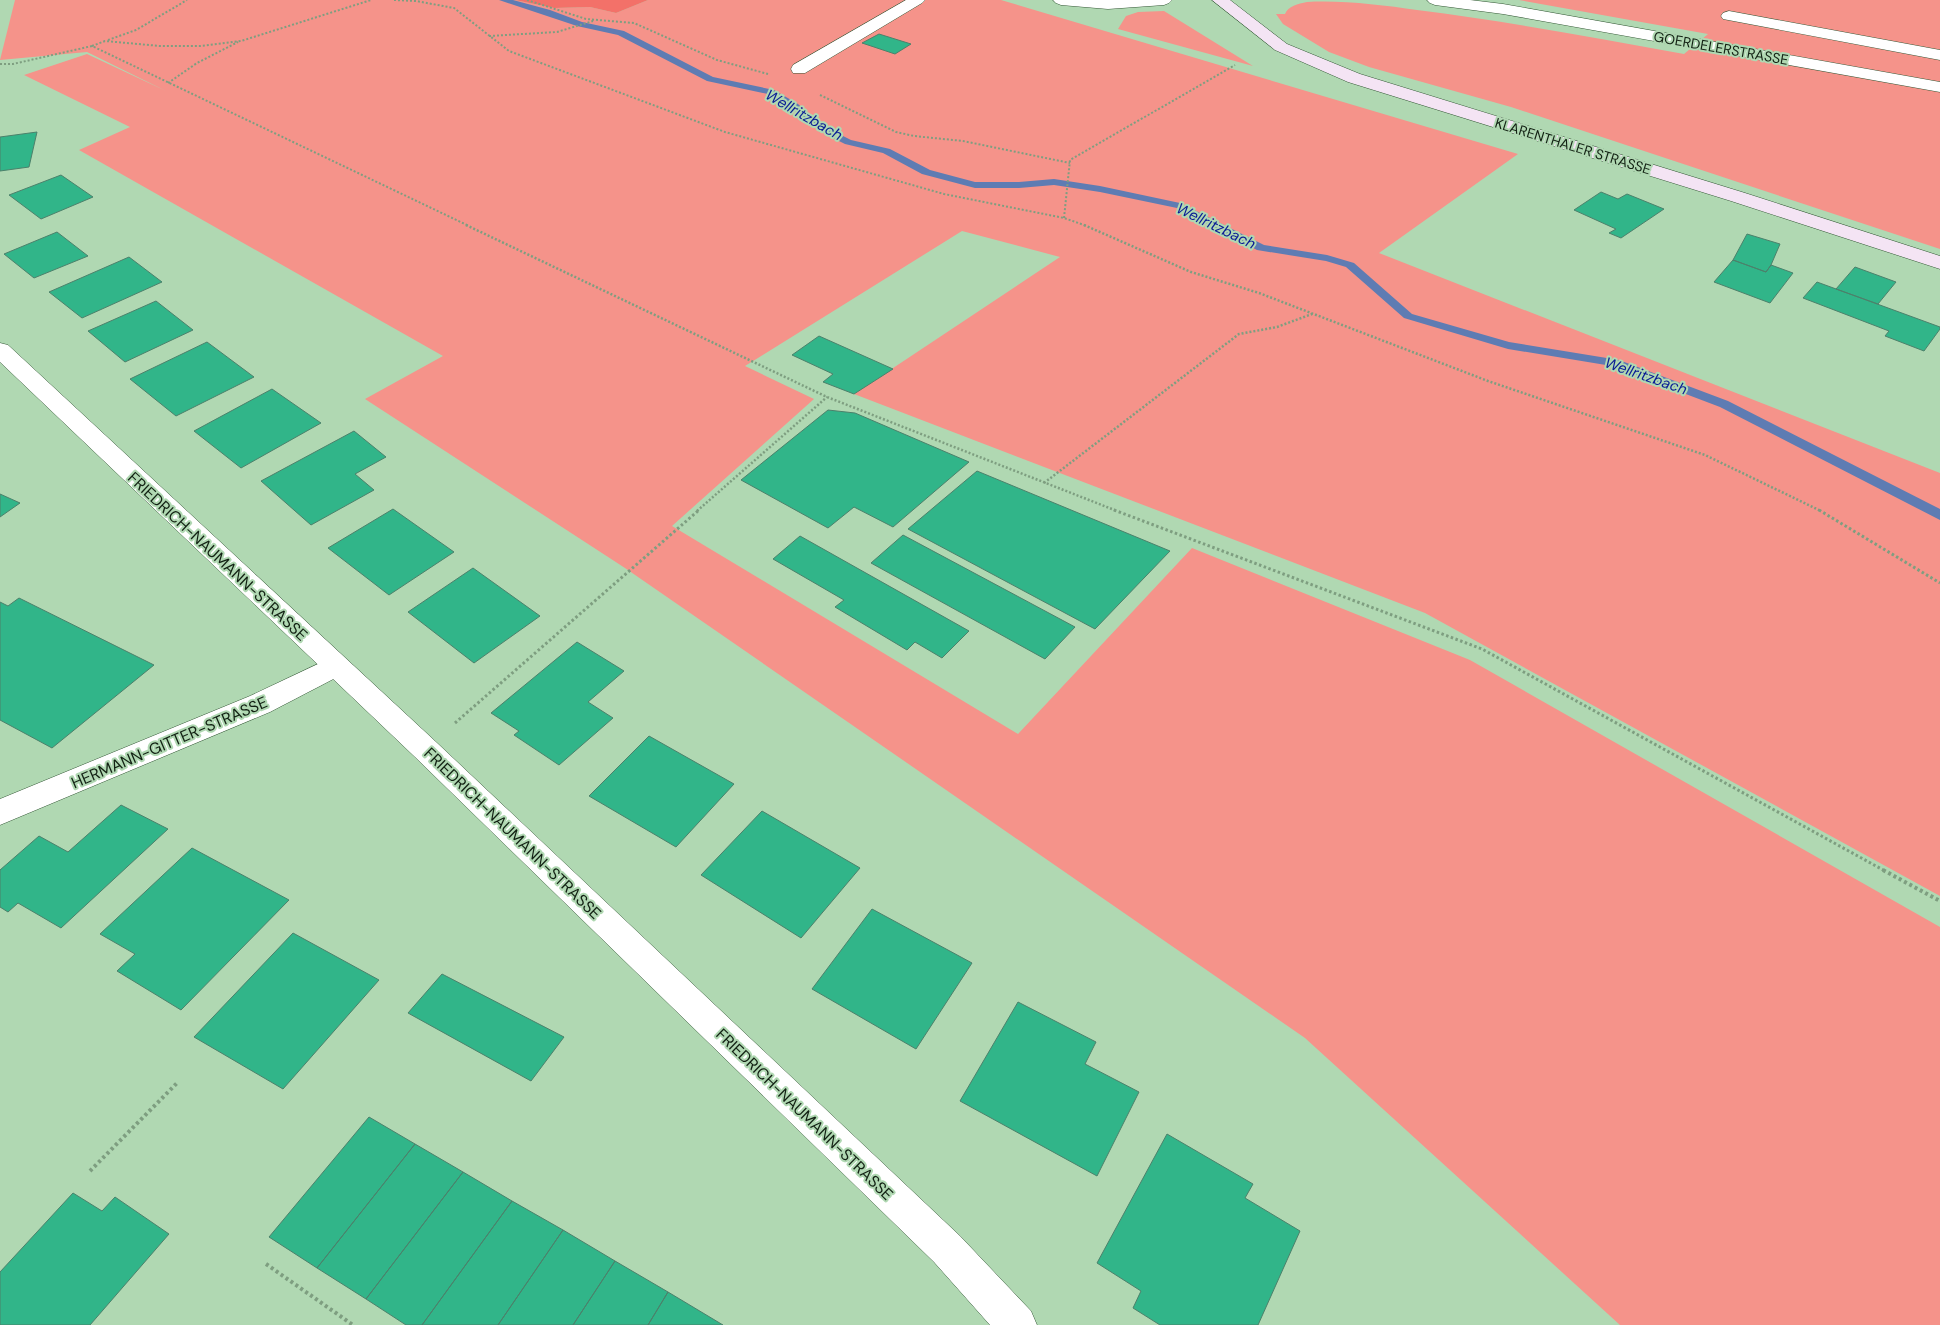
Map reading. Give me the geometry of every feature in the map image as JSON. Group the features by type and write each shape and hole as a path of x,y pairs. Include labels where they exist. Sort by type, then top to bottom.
{"main road":[{"name":"KLARENTHALER STRASSE","path":"1220,0 1281,46 1315,63 1354,78 1738,196 1939,262"}],"street":[{"path":"799,69 917,0"},
{"path":"1062,0 1108,4 1164,0"},
{"name":"GOERDELERSTRASSE","path":"1435,0 1503,9 1940,87"},
{"name":"GOERDELERSTRASSE","path":"1466,0 1503,9"},
{"path":"1730,16 1940,55"},
{"name":"FRIEDRICH-NAUMANN-STRASSE","path":"0,350 335,666 426,749 947,1249 1018,1325"},
{"name":"HERMANN-GITTER-STRASSE","path":"0,812 260,704 335,666"}],"path":[{"path":"0,64 13,64 92,46 136,30 187,0"},
{"path":"168,84 197,63 241,41 371,0"},
{"path":"394,0 416,1 454,8 509,51 547,67 725,132 944,194 1064,218 1093,228 1191,272 1259,292 1488,381 1704,455 1812,506 1940,584"},
{"path":"527,0 586,19 634,23 717,60 775,76"},
{"path":"488,36 557,32 599,20"},
{"path":"105,41 180,46 241,41"},
{"path":"92,46 168,84 827,397 1044,483 1482,649 1940,901"},
{"path":"1064,218 1067,174 1070,160 1235,65"},
{"path":"818,94 896,132 914,136 963,141 1070,162"},
{"path":"1044,483 1239,334 1277,327 1312,314"},
{"path":"426,749 827,397"},
{"path":"90,1171 178,1082"},
{"path":"266,1264 353,1325"}],"shaded area":[{"path":"15,0 515,0 554,8 590,7 616,13 648,0 1001,0 1518,154 1379,253 1940,473 1940,896 1425,613 854,394 1060,257 962,231 745,366 814,399 672,526 1018,734 1192,548 1470,660 1940,927 1940,1325 1620,1325 1305,1038 625,568 365,399 443,356 79,150 130,127 24,75 87,54 166,91 87,52 0,60"},
{"path":"515,0 648,0 616,13 590,7 554,8"},
{"path":"1519,0 1940,0 1940,249 1511,107 1369,67 1329,52 1283,24 1276,14 1285,14 1291,7 1307,2 1348,2 1450,14 1684,54 1708,34"},
{"path":"1164,11 1253,66 1118,29 1126,16 1138,12"}],"building":[{"path":"879,34 911,44 895,54 862,43"},
{"path":"37,132 29,167 0,171 0,137"},
{"path":"61,175 93,197 41,219 9,195"},
{"path":"1601,192 1618,199 1627,194 1664,209 1621,238 1609,233 1616,229 1574,210"},
{"path":"57,232 88,256 34,278 4,254"},
{"path":"1747,234 1780,244 1766,272 1733,260"},
{"path":"129,257 162,282 82,318 49,292"},
{"path":"1733,260 1766,272 1771,265 1793,273 1770,303 1714,282"},
{"path":"1855,267 1896,282 1878,304 1836,289"},
{"path":"1817,282 1940,327 1940,329 1924,351 1885,336 1889,331 1803,298"},
{"path":"156,301 193,330 125,362 88,331"},
{"path":"819,336 893,369 854,394 823,382 833,374 792,355"},
{"path":"207,342 254,377 176,416 130,379"},
{"path":"272,389 321,423 241,468 194,431"},
{"path":"828,410 855,413 969,462 893,527 854,507 828,528 741,480"},
{"path":"354,431 386,457 355,474 374,490 311,525 261,481"},
{"path":"977,471 1170,551 1095,629 908,529"},
{"path":"0,494 20,503 0,517"},
{"path":"393,509 454,552 389,595 328,548"},
{"path":"903,535 1075,627 1045,659 871,563"},
{"path":"800,536 969,631 942,658 915,642 907,650 835,607 844,600 773,559"},
{"path":"473,568 540,616 474,663 408,612"},
{"path":"19,598 154,665 52,748 0,720 0,602 8,606"},
{"path":"577,642 624,671 588,702 613,718 559,765 514,735 519,731 491,713"},
{"path":"649,736 734,784 676,847 589,796"},
{"path":"121,805 168,829 61,928 18,903 8,912 0,907 0,870 39,836 68,852"},
{"path":"762,811 860,868 801,938 701,875"},
{"path":"192,848 289,900 181,1010 117,971 135,954 100,934"},
{"path":"872,909 972,963 916,1049 812,989"},
{"path":"293,933 379,980 283,1089 194,1037"},
{"path":"442,974 564,1037 531,1081 408,1013"},
{"path":"1018,1002 1096,1042 1085,1064 1139,1092 1097,1176 960,1101"},
{"path":"369,1117 415,1144 317,1268 269,1237"},
{"path":"1167,1134 1253,1184 1245,1198 1300,1231 1258,1325 1160,1325 1133,1308 1141,1291 1097,1263"},
{"path":"415,1144 463,1172 366,1299 317,1268"},
{"path":"463,1172 512,1201 422,1325 406,1325 366,1299"},
{"path":"73,1193 102,1211 115,1197 169,1234 90,1325 0,1325 0,1272"},
{"path":"512,1201 563,1230 498,1325 422,1325"},
{"path":"563,1230 615,1261 573,1325 498,1325"},
{"path":"615,1261 668,1292 648,1325 573,1325"},
{"path":"668,1292 723,1325 648,1325"}],"waterway":[{"name":"Wellritzbach","path":"503,0 547,12 580,24 621,33 710,79 771,92 795,106 810,120 836,136 848,142 886,151 926,172 975,185 1019,185 1054,182 1100,189 1180,206 1261,248 1327,258 1350,265 1408,316 1508,345 1615,363 1724,404 1940,515"}]}
